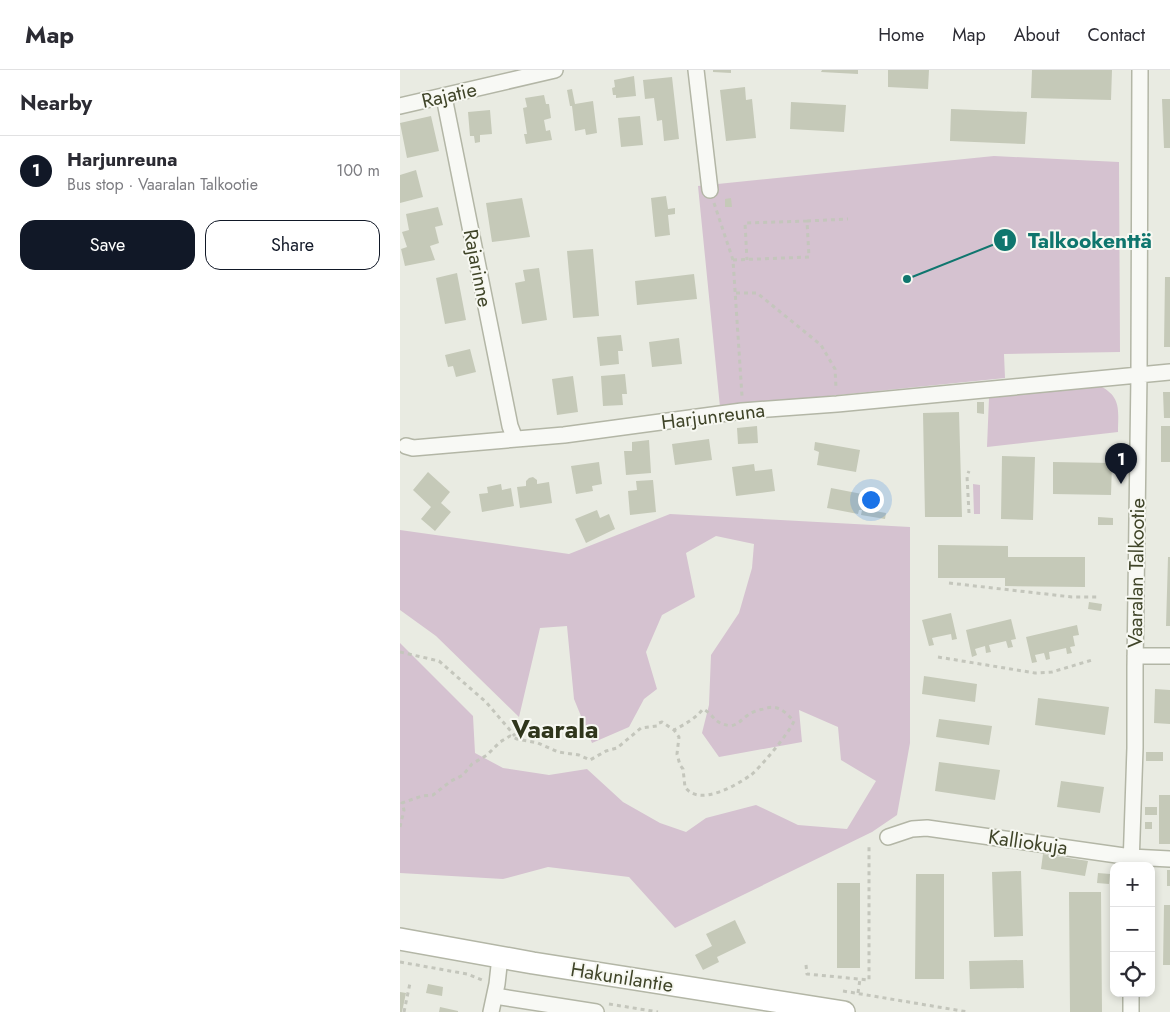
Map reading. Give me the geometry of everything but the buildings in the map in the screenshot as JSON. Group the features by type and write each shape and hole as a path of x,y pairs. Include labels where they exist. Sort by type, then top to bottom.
{"main road":[{"name":"Hakunilantie","path":"400,940 844,1012"}],"street":[{"name":"Rajatie","path":"400,106 555,70"},
{"path":"696,70 710,190"},
{"name":"Vaaralan Talkootie","path":"1131,861 1135,755 1140,70"},
{"name":"Rajarinne","path":"444,97 492,340 510,426 515,439"},
{"name":"Harjunreuna","path":"406,446 413,448 515,439 742,412 1170,372"},
{"path":"1135,656 1170,656"},
{"name":"Kalliokuja","path":"888,837 912,829 927,828 1131,861 1170,859"},
{"path":"491,1012 500,957"},
{"path":"495,996 596,1012"},
{"path":"1131,997 1131,1012"}],"path":[{"path":"710,190 733,260 742,412"},
{"path":"747,260 745,224 848,219"},
{"path":"733,260 809,257 807,221"},
{"path":"736,293 757,292 821,344 835,368 837,404"},
{"path":"969,471 967,476 969,513"},
{"path":"949,583 1072,597 1097,597"},
{"path":"400,652 439,661 486,702 517,739"},
{"path":"938,658 1035,673 1052,672 1092,660"},
{"path":"400,827 404,810 402,803 422,796 433,795 450,781 463,775 472,764 487,755 510,736 538,743 558,752 579,755 590,760 606,751 617,748 641,728 657,726 662,722 674,730 679,739 676,754 683,769 685,787 693,794 702,797 718,793 750,775 786,737 794,721 783,710 775,706 747,715 731,726 716,721 703,709 684,726 674,730"},
{"path":"806,964 806,974 869,980 869,846"},
{"path":"858,993 860,979"},
{"path":"404,1012 410,983"}],"shaded area":[{"path":"994,156 1119,162 1120,352 1004,354 1005,378 720,407 698,186"},
{"path":"1100,386 1112,395 1117,405 1118,432 987,447 989,398"},
{"path":"973,484 980,485 980,514 974,514"},
{"path":"670,514 910,527 910,743 897,815 872,832 675,928 629,877 548,867 503,879 400,873 400,643 473,716 475,753 503,768 549,775 587,769 623,802 660,823 686,832 706,818 756,805 798,825 847,829 876,781 841,760 838,727 799,710 802,742 719,757 702,733 709,705 711,655 739,613 752,568 754,544 716,536 686,553 695,597 662,615 646,652 657,689 644,699 629,727 592,743 574,699 567,626 540,628 519,717 436,636 400,610 400,530 569,554"}],"place":[{"name":"Talkookenttä","path":"907,279"},
{"name":"Harjunreuna","path":"1121,484"}],"district":[{"name":"Vaarala","path":"555,729"}]}
